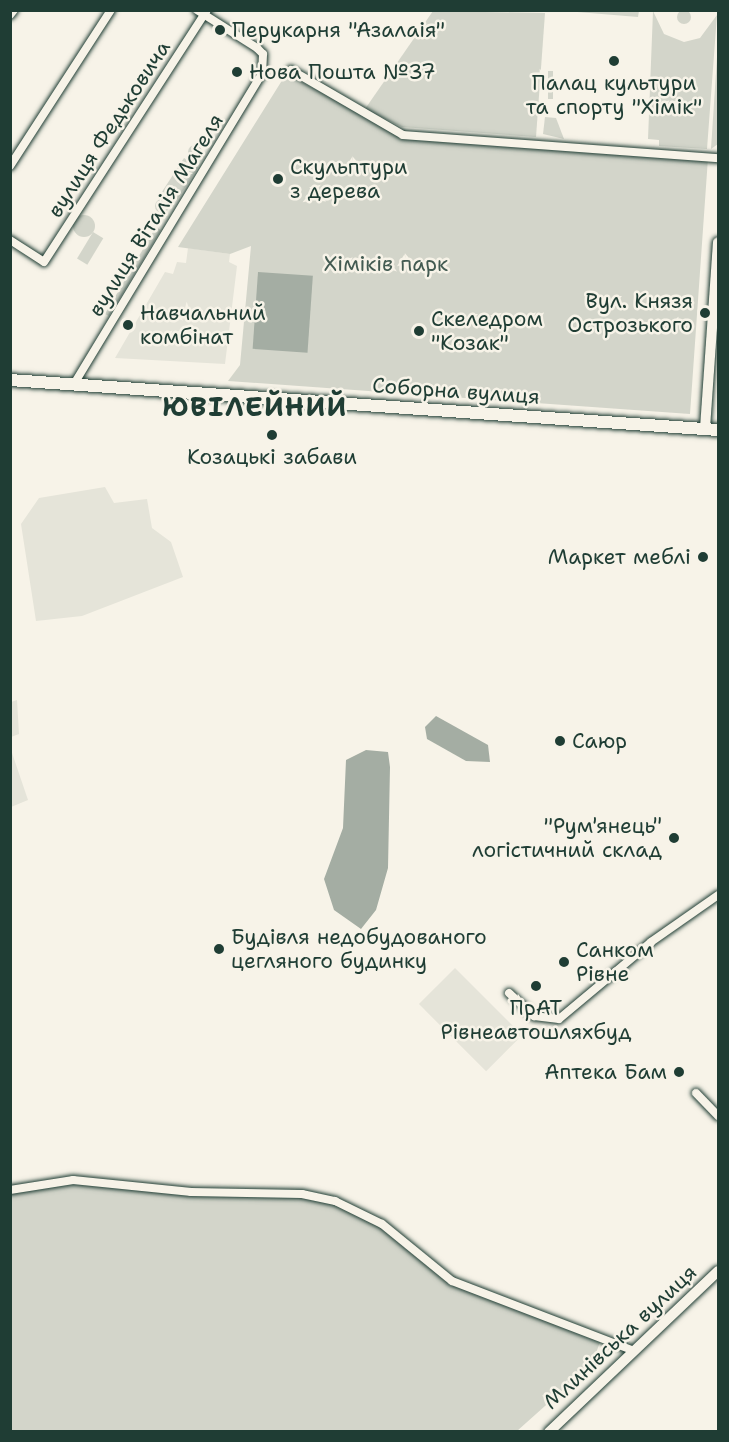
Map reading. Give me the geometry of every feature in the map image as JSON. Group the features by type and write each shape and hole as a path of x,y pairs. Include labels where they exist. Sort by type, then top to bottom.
{"main road":[{"path":"705,429 718,242"},
{"name":"Соборна вулиця","path":"10,380 718,430"},
{"name":"Млинівська вулиця","path":"549,1431 718,1271"}],"street":[{"path":"10,15 14,10"},
{"path":"10,166 111,10"},
{"name":"вулиця Віталія Магеля","path":"74,384 216,154 264,64 257,48 203,12"},
{"name":"вулиця Федьковича","path":"10,240 44,262 203,12"},
{"path":"291,70 382,127 412,137 718,158"},
{"path":"509,993 534,1016 559,1019 651,942 718,896"},
{"path":"696,1093 718,1116"},
{"path":"10,1190 73,1180 191,1192 302,1194 334,1201 382,1224 452,1281 634,1351"}],"shaded area":[{"path":"188,248 230,254 229,262 237,266 225,364 115,358 165,272 173,274 177,262 186,263"},
{"path":"258,272 313,276 307,353 253,349"},
{"path":"105,487 114,503 147,499 152,528 171,542 183,577 82,616 36,621 21,524 39,498"},
{"path":"17,700 19,734 11,737 11,702"},
{"path":"436,716 488,745 490,762 466,761 427,739 425,727"},
{"path":"10,747 28,800 11,807 10,807"},
{"path":"366,750 388,752 390,767 388,868 376,910 361,929 334,910 324,879 343,828 346,760"},
{"path":"455,968 522,1035 486,1071 419,1004"}],"green space":[{"path":"553,10 639,10 639,11 638,17"},
{"path":"681,10 687,10 691,17 687,24 681,24 677,20 677,14"},
{"path":"433,11 545,13 536,137 402,127 365,109"},
{"path":"653,11 664,34 684,42 700,38 717,15 707,149 659,146 659,140 648,139"},
{"path":"718,42 718,144 711,149"},
{"path":"548,71 553,71 553,99 548,99"},
{"name":"Хіміків парк","path":"286,74 403,135 708,158 690,414 228,381 240,365 251,246 230,254 178,247"},
{"path":"545,117 556,118 564,139 543,134"},
{"path":"192,145 198,145 202,152 198,159 192,159 188,155 188,149"},
{"path":"184,158 198,167 176,201 162,192"},
{"path":"159,199 165,199 169,206 165,213 159,213 155,209 155,203"},
{"path":"84,215 92,218 95,226 92,234 84,237 76,234 73,226 76,218"},
{"path":"156,227 161,230 109,316 105,314"},
{"path":"93,232 103,238 87,265 77,259"},
{"path":"73,1180 191,1192 302,1194 358,1211 452,1281 602,1335 600,1342 592,1364 517,1431 11,1432 11,1190"}],"place":[{"name":"Перукарня \"Азалаія\"","path":"220,30"},
{"name":"Палац культури та спорту \"Хімік\"","path":"614,61"},
{"name":"Нова Пошта №37","path":"237,72"},
{"name":"Скульптури з дерева","path":"278,179"},
{"name":"Вул. Князя Острозького","path":"705,313"},
{"name":"Навчальний комбінат","path":"128,325"},
{"name":"Скеледром \"Козак\"","path":"419,331"},
{"name":"Козацькі забави","path":"272,435"},
{"name":"Маркет меблі","path":"703,557"},
{"name":"Саюр","path":"560,741"},
{"name":"\"Рум'янець\" логістичний склад","path":"674,838"},
{"name":"Будівля недобудованого цегляного будинку","path":"219,949"},
{"name":"Санком Рівне","path":"564,962"},
{"name":"ПрАТ Рівнеавтошляхбуд","path":"536,986"},
{"name":"Аптека Бам","path":"679,1072"}],"district":[{"name":"ЮВІЛЕЙНИЙ","path":"255,407"}]}
